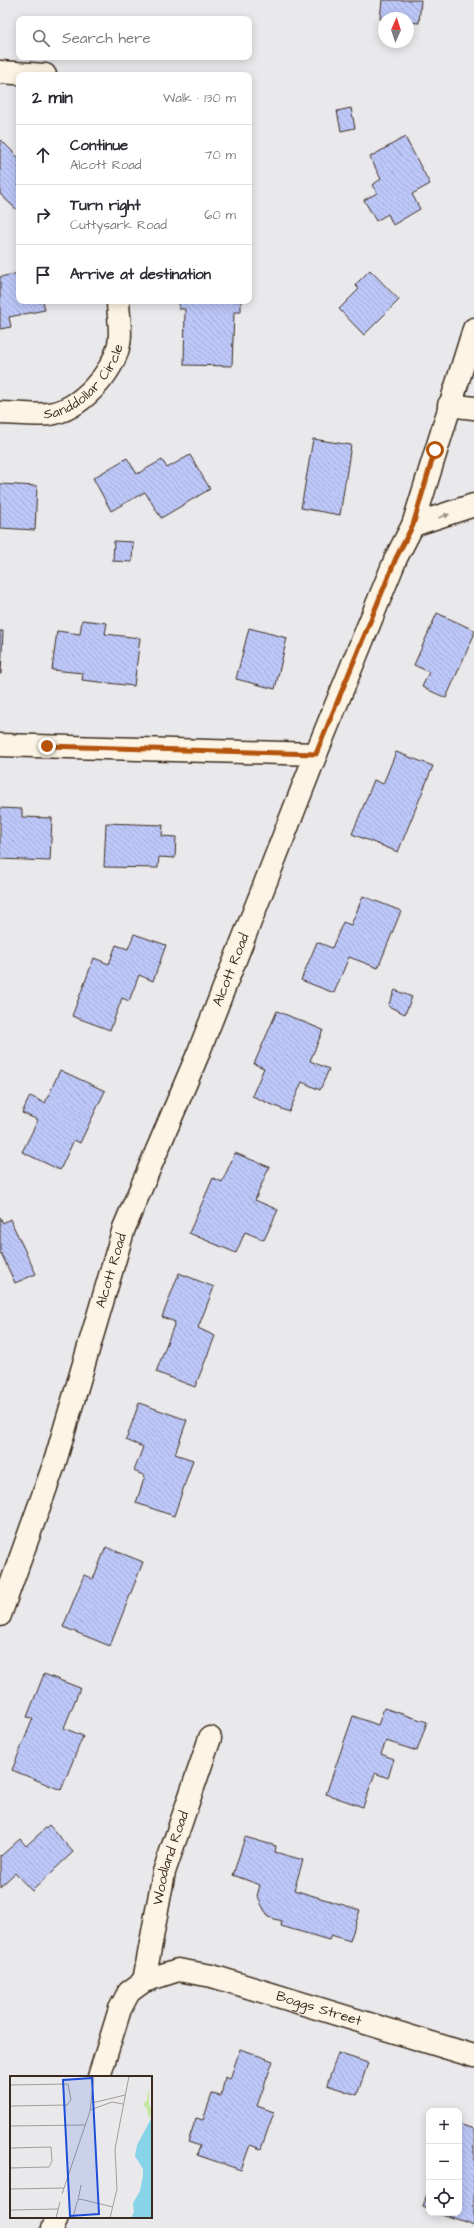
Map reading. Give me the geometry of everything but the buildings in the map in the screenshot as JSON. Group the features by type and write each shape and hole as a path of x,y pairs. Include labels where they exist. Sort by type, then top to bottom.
{"street":[{"path":"0,72 16,73"},
{"name":"Sanddollar Circle","path":"0,413 50,414 75,404 91,391 112,363 120,342 118,304"},
{"name":"Alcott Road","path":"0,1615 54,1465 124,1228 201,1047 316,754 396,558 413,525 449,405 474,329"},
{"path":"449,405 474,408"},
{"path":"413,525 474,505"},
{"path":"0,745 316,754"},
{"name":"Woodland Road","path":"153,1977 164,1872 210,1738"},
{"name":"Boggs Street","path":"153,1977 178,1970 212,1976 474,2056"},
{"path":"100,2076 120,2009 129,1992 153,1977"},
{"path":"53,2228 57,2218"}],"route":[{"path":"47,746 316,754 396,558 413,525 435,450"}]}
